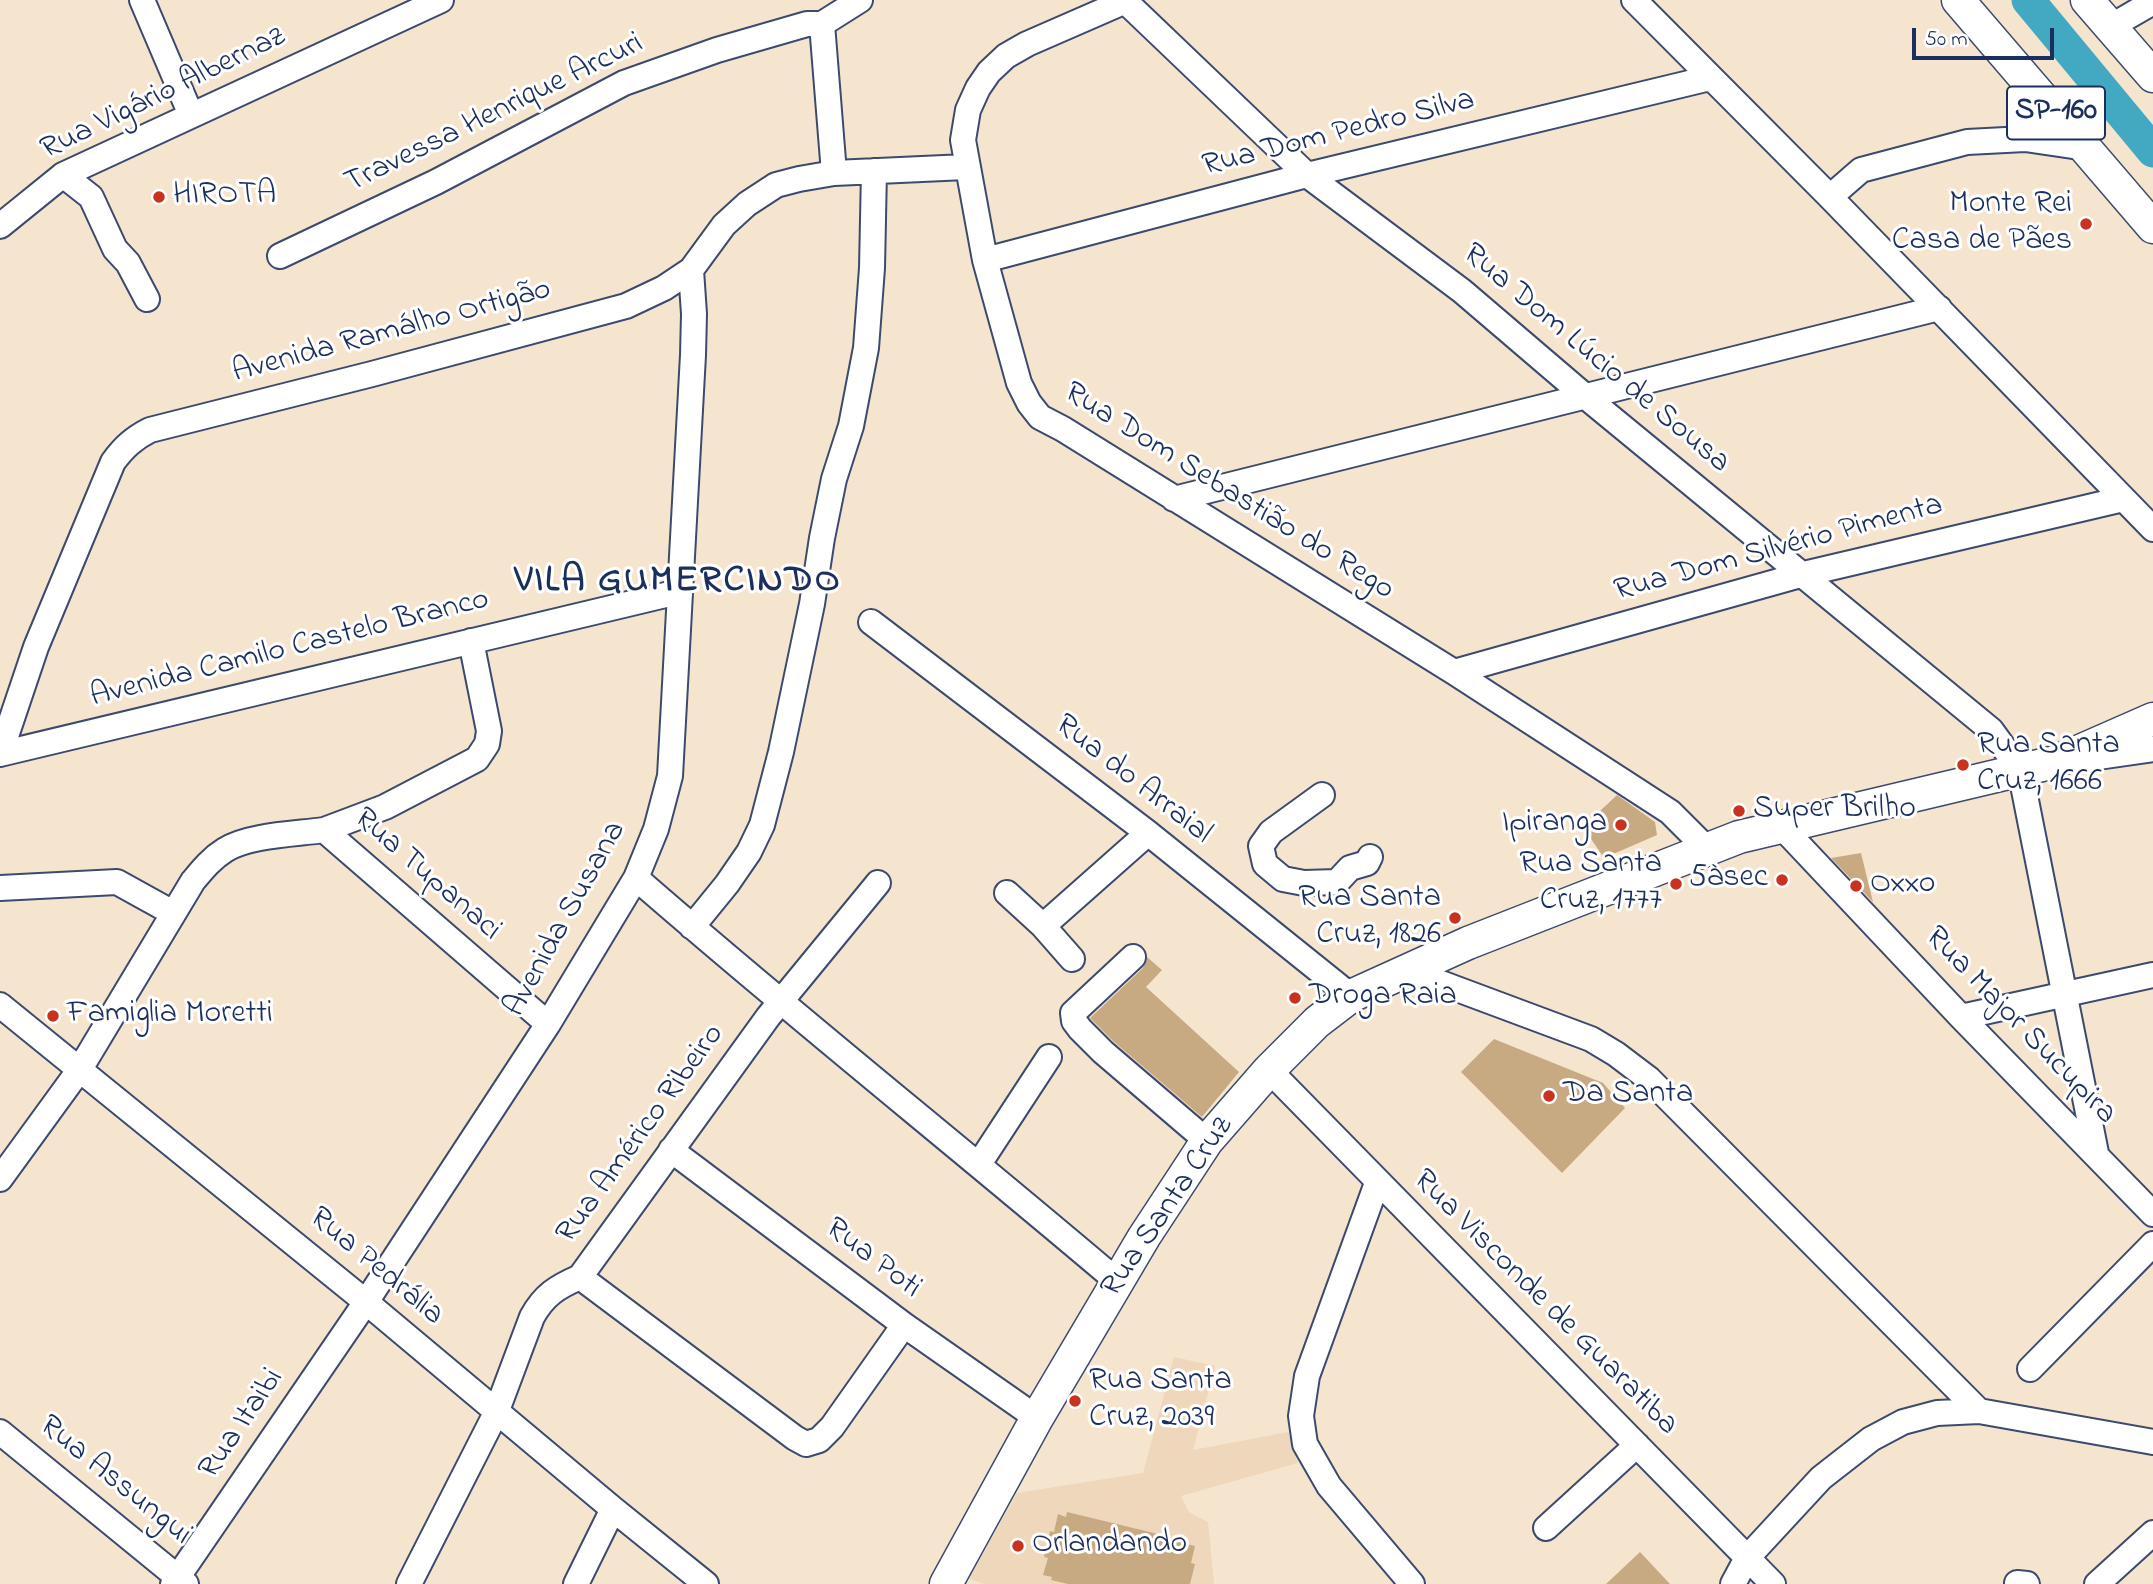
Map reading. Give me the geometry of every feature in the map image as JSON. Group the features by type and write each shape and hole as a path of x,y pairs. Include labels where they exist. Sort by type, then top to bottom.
{"main road":[{"name":"SP-160","path":"1958,0 2153,227"},
{"name":"SP-160","path":"2087,0 2153,76"},
{"name":"Rua Santa Cruz","path":"946,1584 1037,1418 1174,1189 1207,1141 1269,1070 1317,1022 1350,996 1406,970 1706,848 1780,825 2055,762 2153,719"}],"street":[{"path":"142,0 191,114"},
{"name":"Rua Vigário Albernaz","path":"0,226 63,175 441,0"},
{"name":"Travessa Henrique Arcuri","path":"280,256 436,182 624,83 717,50 807,24 822,24 860,0"},
{"path":"1634,0 2153,529"},
{"name":"Rua Dom Sebastião do Rego","path":"1127,1 1027,44 1006,56 989,72 968,110 963,140 985,260 1019,383 1028,402 1040,417 1454,672 1670,812 1706,848"},
{"name":"Rua Dom Lúcio de Sousa","path":"1127,1 1307,175 1462,291 1586,397 1974,714 1991,730 2020,770"},
{"path":"2110,27 2153,2"},
{"path":"822,24 834,173"},
{"name":"Rua Dom Pedro Silva","path":"985,260 1307,175 1710,78"},
{"path":"1830,197 1861,170 1967,142 2025,139 2086,148"},
{"name":"Avenida Ramálho Ortigão","path":"0,754 36,647 113,462 124,447 138,436 150,430 626,306 664,288 691,271 724,225 747,204 776,185 834,173 967,167"},
{"path":"692,927 749,852 762,825 781,752 812,604 834,479 851,426 866,348 872,268 874,171"},
{"path":"63,175 91,197 115,249 128,263 147,299"},
{"name":"Avenida Susana","path":"366,1303 548,1024 636,878 656,829 670,776 693,355 691,271"},
{"path":"1174,499 1938,309"},
{"name":"Rua Dom Silvério Pimenta","path":"1454,672 1804,574 2123,499"},
{"name":"Avenida Camilo Castelo Branco","path":"0,754 678,592"},
{"name":"Rua do Arraial","path":"871,622 1148,833 1350,996"},
{"path":"324,830 385,807 477,759 487,744 489,732 471,641"},
{"name":"Rua Santa Cruz","path":"2055,762 2153,749"},
{"path":"2020,770 2096,1153"},
{"path":"1322,795 1271,832 1261,846 1265,864 1283,879 1304,883 1328,883 1336,882 1350,868 1367,863 1370,857"},
{"name":"Rua Major Sucupira","path":"1780,825 1961,1017 2153,1214"},
{"name":"Rua Tupanaci","path":"0,1179 80,1069 193,881 211,860 228,848 247,841 324,830 548,1024"},
{"path":"1043,926 1148,833"},
{"path":"636,878 781,1003 979,1164 1118,1282"},
{"path":"0,888 117,882 173,913"},
{"name":"Rua Américo Ribeiro","path":"409,1584 496,1413 531,1317 539,1303 554,1289 580,1277 781,1003 878,883"},
{"path":"1007,892 1043,926 1072,959"},
{"path":"1133,957 1073,1013 1074,1021 1103,1052 1207,1141"},
{"path":"1406,970 1591,1039 1638,1070 1979,1410"},
{"path":"1961,1017 2153,975"},
{"name":"Rua Pedrália","path":"0,1005 706,1584"},
{"path":"979,1164 1049,1057"},
{"name":"Rua Visconde de Guaratiba","path":"1269,1070 1773,1584"},
{"name":"Rua Poti","path":"671,1150 904,1325 1037,1418"},
{"path":"1377,1183 1307,1376 1301,1416 1305,1444 1329,1486 1412,1584"},
{"path":"2030,1369 2153,1244"},
{"path":"580,1277 806,1444 819,1440 832,1427 904,1325"},
{"name":"Rua Itaibi","path":"179,1582 366,1303"},
{"path":"1733,1584 1747,1558 1821,1478 1871,1439 1903,1422 1937,1413 1979,1410 2153,1442"},
{"name":"Rua Assungui","path":"0,1432 179,1582"},
{"path":"1546,1528 1637,1446"},
{"path":"576,1584 613,1510"},
{"path":"2097,1584 2153,1533"}],"shaded area":[{"path":"1174,1357 1215,1366 1193,1450 1288,1432 1298,1463 1181,1496 1189,1512 1208,1522 1214,1584 985,1584 969,1579 1017,1493 1143,1473"}],"building":[{"name":"Ipiranga","path":"1617,795 1655,822 1657,835 1604,858 1583,827"},
{"path":"1861,853 1873,902 1831,858"},
{"path":"1147,957 1162,970 1146,987 1239,1072 1202,1117 1090,1018 1143,968"},
{"name":"Da Santa","path":"1494,1039 1603,1083 1625,1108 1562,1173 1461,1072"},
{"path":"1067,1512 1187,1541 1186,1544 1195,1546 1191,1563 1195,1564 1190,1584 1068,1584 1051,1580 1052,1577 1043,1575 1048,1558 1044,1557 1050,1531 1054,1532 1058,1514 1066,1517"},
{"path":"1640,1552 1670,1584 1606,1584"}],"waterway":[{"path":"2028,0 2153,151"}],"place":[{"name":"HIROTA","path":"159,197"},
{"name":"Monte Rei Casa de Pães","path":"2086,224"},
{"name":"Rua Santa Cruz, 1666","path":"1963,765"},
{"name":"Super Brilho","path":"1739,811"},
{"name":"Ipiranga","path":"1621,825"},
{"name":"5àsec","path":"1782,880"},
{"name":"Rua Santa Cruz, 1777","path":"1676,884"},
{"name":"Oxxo","path":"1856,886"},
{"name":"Rua Santa Cruz, 1826","path":"1455,918"},
{"name":"Droga Raia","path":"1295,998"},
{"name":"Famiglia Moretti","path":"53,1016"},
{"name":"Da Santa","path":"1549,1096"},
{"name":"Rua Santa Cruz, 2039","path":"1075,1401"},
{"name":"Orlandando","path":"1018,1546"}],"district":[{"name":"VILA GUMERCINDO","path":"678,584"}]}
